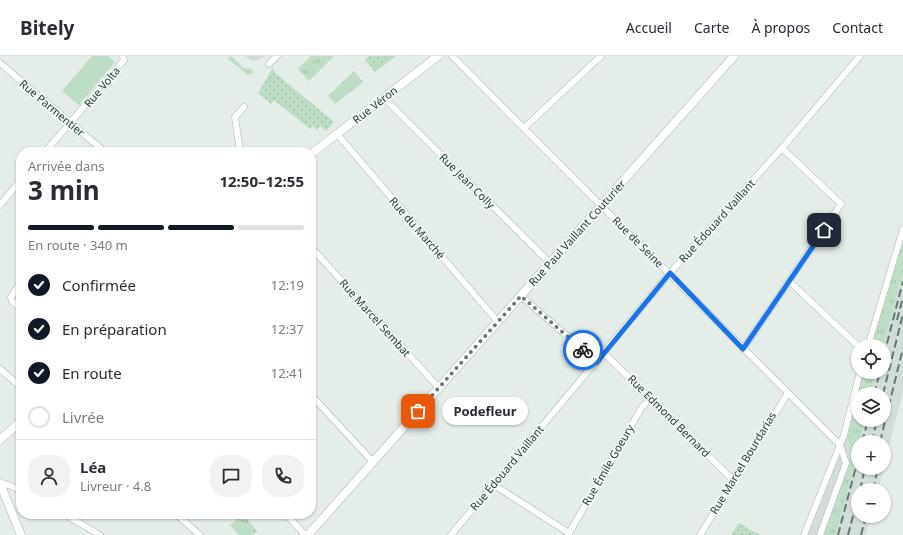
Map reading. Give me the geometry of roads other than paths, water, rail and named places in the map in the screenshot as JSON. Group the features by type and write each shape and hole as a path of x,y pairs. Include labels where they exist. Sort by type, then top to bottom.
{"street":[{"name":"Rue Volta","path":"50,147 71,124 124,60 123,56"},
{"path":"269,64 276,56"},
{"name":"Rue Véron","path":"316,150 438,56"},
{"name":"Rue de Seine","path":"452,56 840,445"},
{"path":"524,127 601,56"},
{"name":"Rue Paul Vaillant Couturier","path":"308,535 734,56"},
{"name":"Rue Édouard Vaillant","path":"451,535 670,273 782,148 860,56"},
{"name":"Rue Parmentier","path":"0,63 99,147"},
{"name":"Rue Jean Colly","path":"384,98 550,263"},
{"path":"239,147 235,117 244,106"},
{"name":"Rue du Marché","path":"337,134 498,322"},
{"path":"743,349 841,204 782,148"},
{"path":"0,205 16,186"},
{"path":"870,339 903,230"},
{"name":"Rue Marcel Sembat","path":"316,253 438,388"},
{"path":"789,281 851,339"},
{"path":"16,290 11,297 12,301 16,304"},
{"path":"521,296 597,362"},
{"name":"Rue Edmond Bernard","path":"604,353 733,480"},
{"path":"0,370 16,383"},
{"path":"804,535 840,445 858,379"},
{"name":"Rue Marcel Bourdarias","path":"700,535 788,392"},
{"name":"Rue Émile Goeury","path":"568,534 642,407 651,398"},
{"path":"316,401 373,462"},
{"path":"0,439 16,425"},
{"path":"820,535 846,463 840,445"},
{"path":"0,482 16,488"},
{"path":"0,482 21,535"},
{"path":"494,485 568,534"},
{"path":"73,519 100,535"},
{"path":"182,519 200,535"},
{"path":"291,519 305,535"}],"tunnel":[{"path":"603,474 610,479"}],"railway":[{"path":"888,339 903,281"},
{"path":"897,320 903,297"},
{"path":"885,387 903,314"},
{"path":"882,435 903,348"},
{"path":"876,387 878,379"},
{"path":"864,435 866,427"},
{"path":"874,435 875,427"},
{"path":"838,535 854,475"},
{"path":"862,483 863,475"},
{"path":"875,483 876,475"},
{"path":"848,535 851,523"},
{"path":"861,535 864,523"}],"place":[{"name":"Podefleur","path":"418,411"}]}
